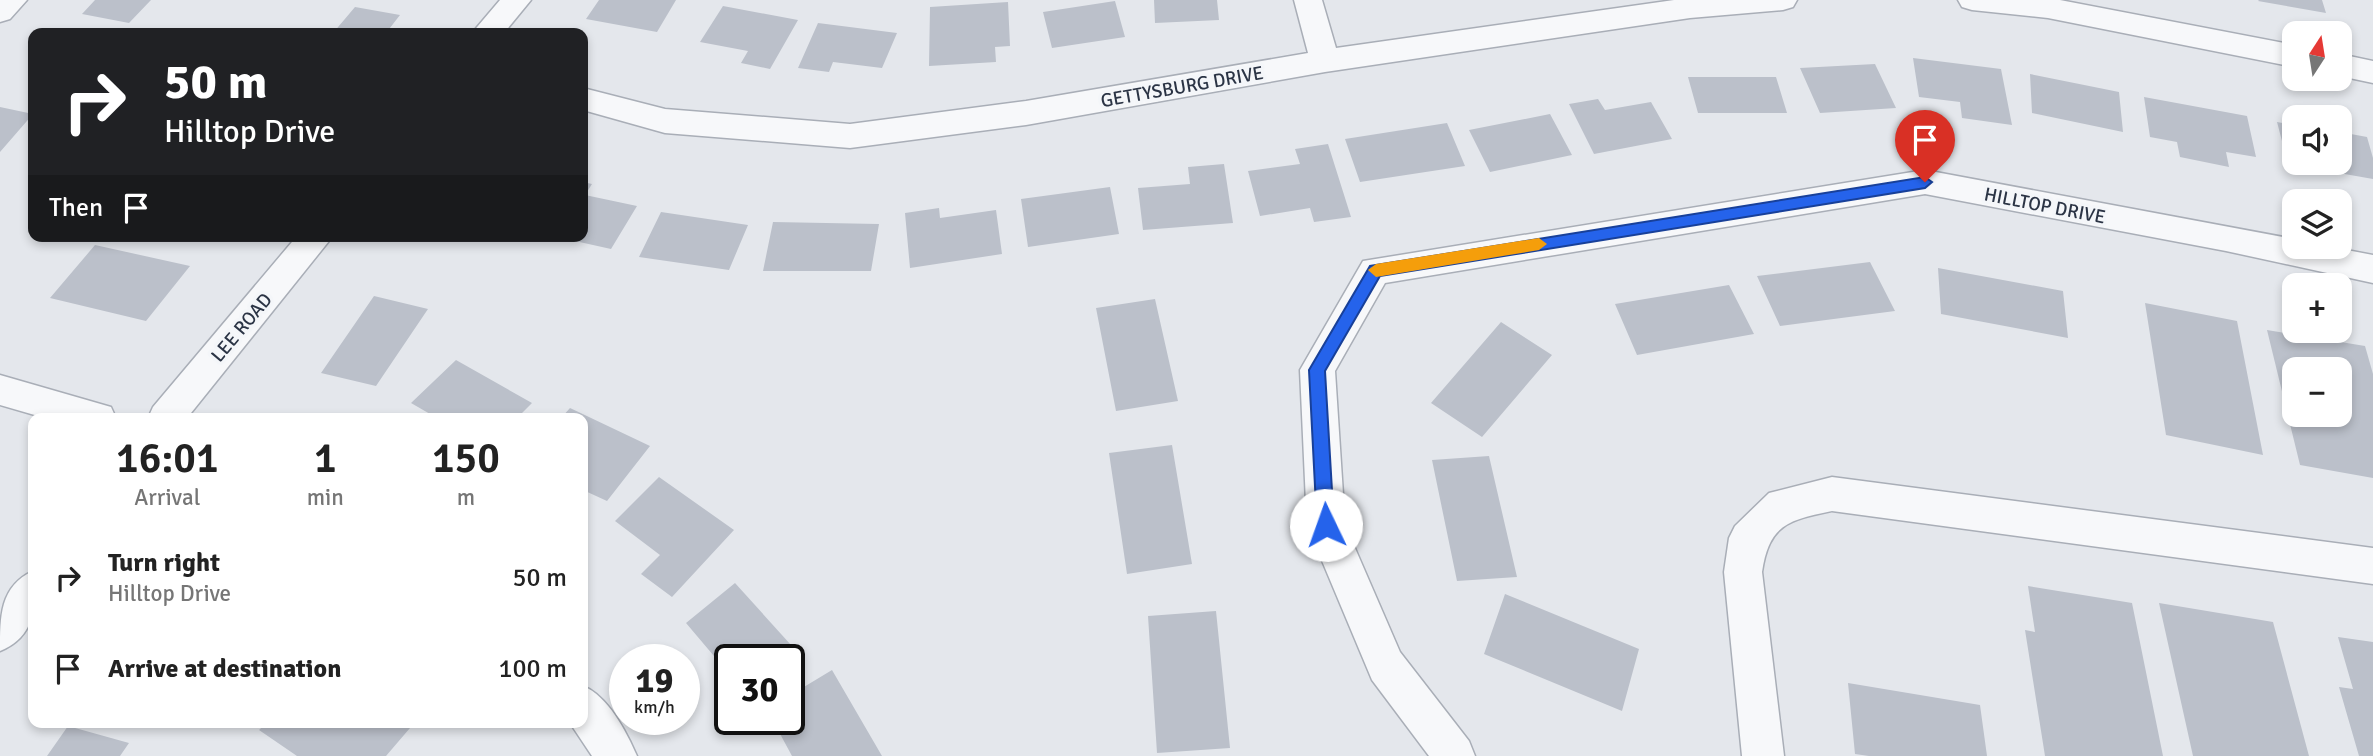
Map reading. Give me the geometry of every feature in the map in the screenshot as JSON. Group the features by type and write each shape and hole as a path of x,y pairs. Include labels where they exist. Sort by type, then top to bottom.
{"street":[{"path":"0,12 13,0"},
{"path":"492,28 517,0"},
{"path":"1308,0 1325,61"},
{"name":"GETTYSBURG DRIVE","path":"588,100 665,121 850,136 1026,113 1325,61 1690,8 1783,0"},
{"path":"1972,0 2048,8 2282,54"},
{"path":"2352,68 2373,72"},
{"name":"HILLTOP DRIVE","path":"1454,756 1386,666 1326,525 1317,370 1375,271 1925,182 2373,269"},
{"name":"LEE ROAD","path":"170,413 312,242"},
{"path":"0,390 80,413"},
{"path":"1763,756 1743,572 1748,538 1782,505 1832,494 2373,566"},
{"path":"0,632 28,596"},
{"path":"588,714 616,756"}],"building":[{"path":"95,0 151,0 129,23 82,14"},
{"path":"599,0 676,0 657,32 586,19"},
{"path":"1154,0 1217,0 1219,20 1155,23"},
{"path":"2322,0 2326,13 2258,1"},
{"path":"1115,1 1125,37 1052,48 1043,12"},
{"path":"1008,2 1010,46 995,47 996,62 929,66 930,7"},
{"path":"723,6 798,20 770,69 741,63 748,51 700,42"},
{"path":"355,7 400,15 390,28 337,28"},
{"path":"818,23 897,33 882,68 833,62 829,72 798,68"},
{"path":"1913,58 2001,69 2012,125 1962,118 1960,102 1919,97"},
{"path":"1875,64 1896,108 1820,113 1800,68"},
{"path":"2030,74 2119,92 2123,132 2032,113"},
{"path":"1688,77 1776,77 1787,113 1698,113"},
{"path":"2144,97 2247,116 2256,157 2226,152 2229,167 2180,157 2177,142 2150,137"},
{"path":"1598,99 1605,110 1651,102 1672,139 1594,154 1569,104"},
{"path":"0,107 28,113 28,120 0,152"},
{"path":"1550,114 1572,155 1490,172 1469,130"},
{"path":"2277,122 2282,123 2282,141"},
{"path":"1447,123 1465,166 1360,182 1345,139"},
{"path":"2352,134 2367,137 2373,158 2373,179 2350,175"},
{"path":"1328,144 1351,217 1314,222 1310,208 1260,216 1248,171 1300,164 1295,149"},
{"path":"1224,164 1233,223 1143,230 1138,188 1190,184 1188,167"},
{"path":"1110,187 1119,234 1028,247 1021,199"},
{"path":"588,196 637,206 611,249 580,242 588,242"},
{"path":"939,208 940,218 996,210 1002,254 910,268 905,213"},
{"path":"661,212 748,225 729,270 639,257"},
{"path":"773,222 879,224 871,271 763,271"},
{"path":"95,245 190,266 146,321 50,298"},
{"path":"1870,262 1895,311 1780,326 1757,276"},
{"path":"1938,268 2063,291 2068,338 1941,314"},
{"path":"1729,285 1754,334 1637,355 1615,304"},
{"path":"374,296 428,309 376,386 321,373"},
{"path":"1155,299 1178,401 1116,411 1096,308"},
{"path":"2145,303 2237,321 2263,455 2166,435"},
{"path":"1501,322 1552,355 1482,437 1431,403"},
{"path":"2267,330 2282,332 2282,343 2347,343 2365,346 2373,374 2373,478 2300,465 2291,427 2352,427 2352,357 2282,357 2282,391"},
{"path":"456,360 532,403 522,413 428,413 411,403"},
{"path":"570,408 581,413 566,413"},
{"path":"588,417 650,446 607,501 588,492"},
{"path":"1172,445 1192,564 1127,574 1109,453"},
{"path":"1489,456 1517,577 1457,581 1432,460"},
{"path":"659,477 734,530 672,597 641,574 660,555 615,521"},
{"path":"735,583 790,644 714,644 714,656 686,623"},
{"path":"2028,586 2132,603 2163,756 2045,756 2025,630 2035,632"},
{"path":"1505,594 1639,649 1622,711 1484,654"},
{"path":"2159,603 2273,622 2309,756 2193,756"},
{"path":"1216,611 1230,748 1157,753 1148,616"},
{"path":"2338,637 2373,642 2373,756 2359,756 2339,687 2353,689"},
{"path":"832,670 882,756 792,756 781,735 805,735 805,686"},
{"path":"1848,683 1980,705 1987,756 1855,754"},
{"path":"67,728 129,743 120,756 47,756"},
{"path":"410,728 386,756 297,756 259,730"}],"slow traffic":[{"path":"1376,270 1539,244"}],"route":[{"path":"1326,525 1317,370 1375,271 1925,182"}]}
